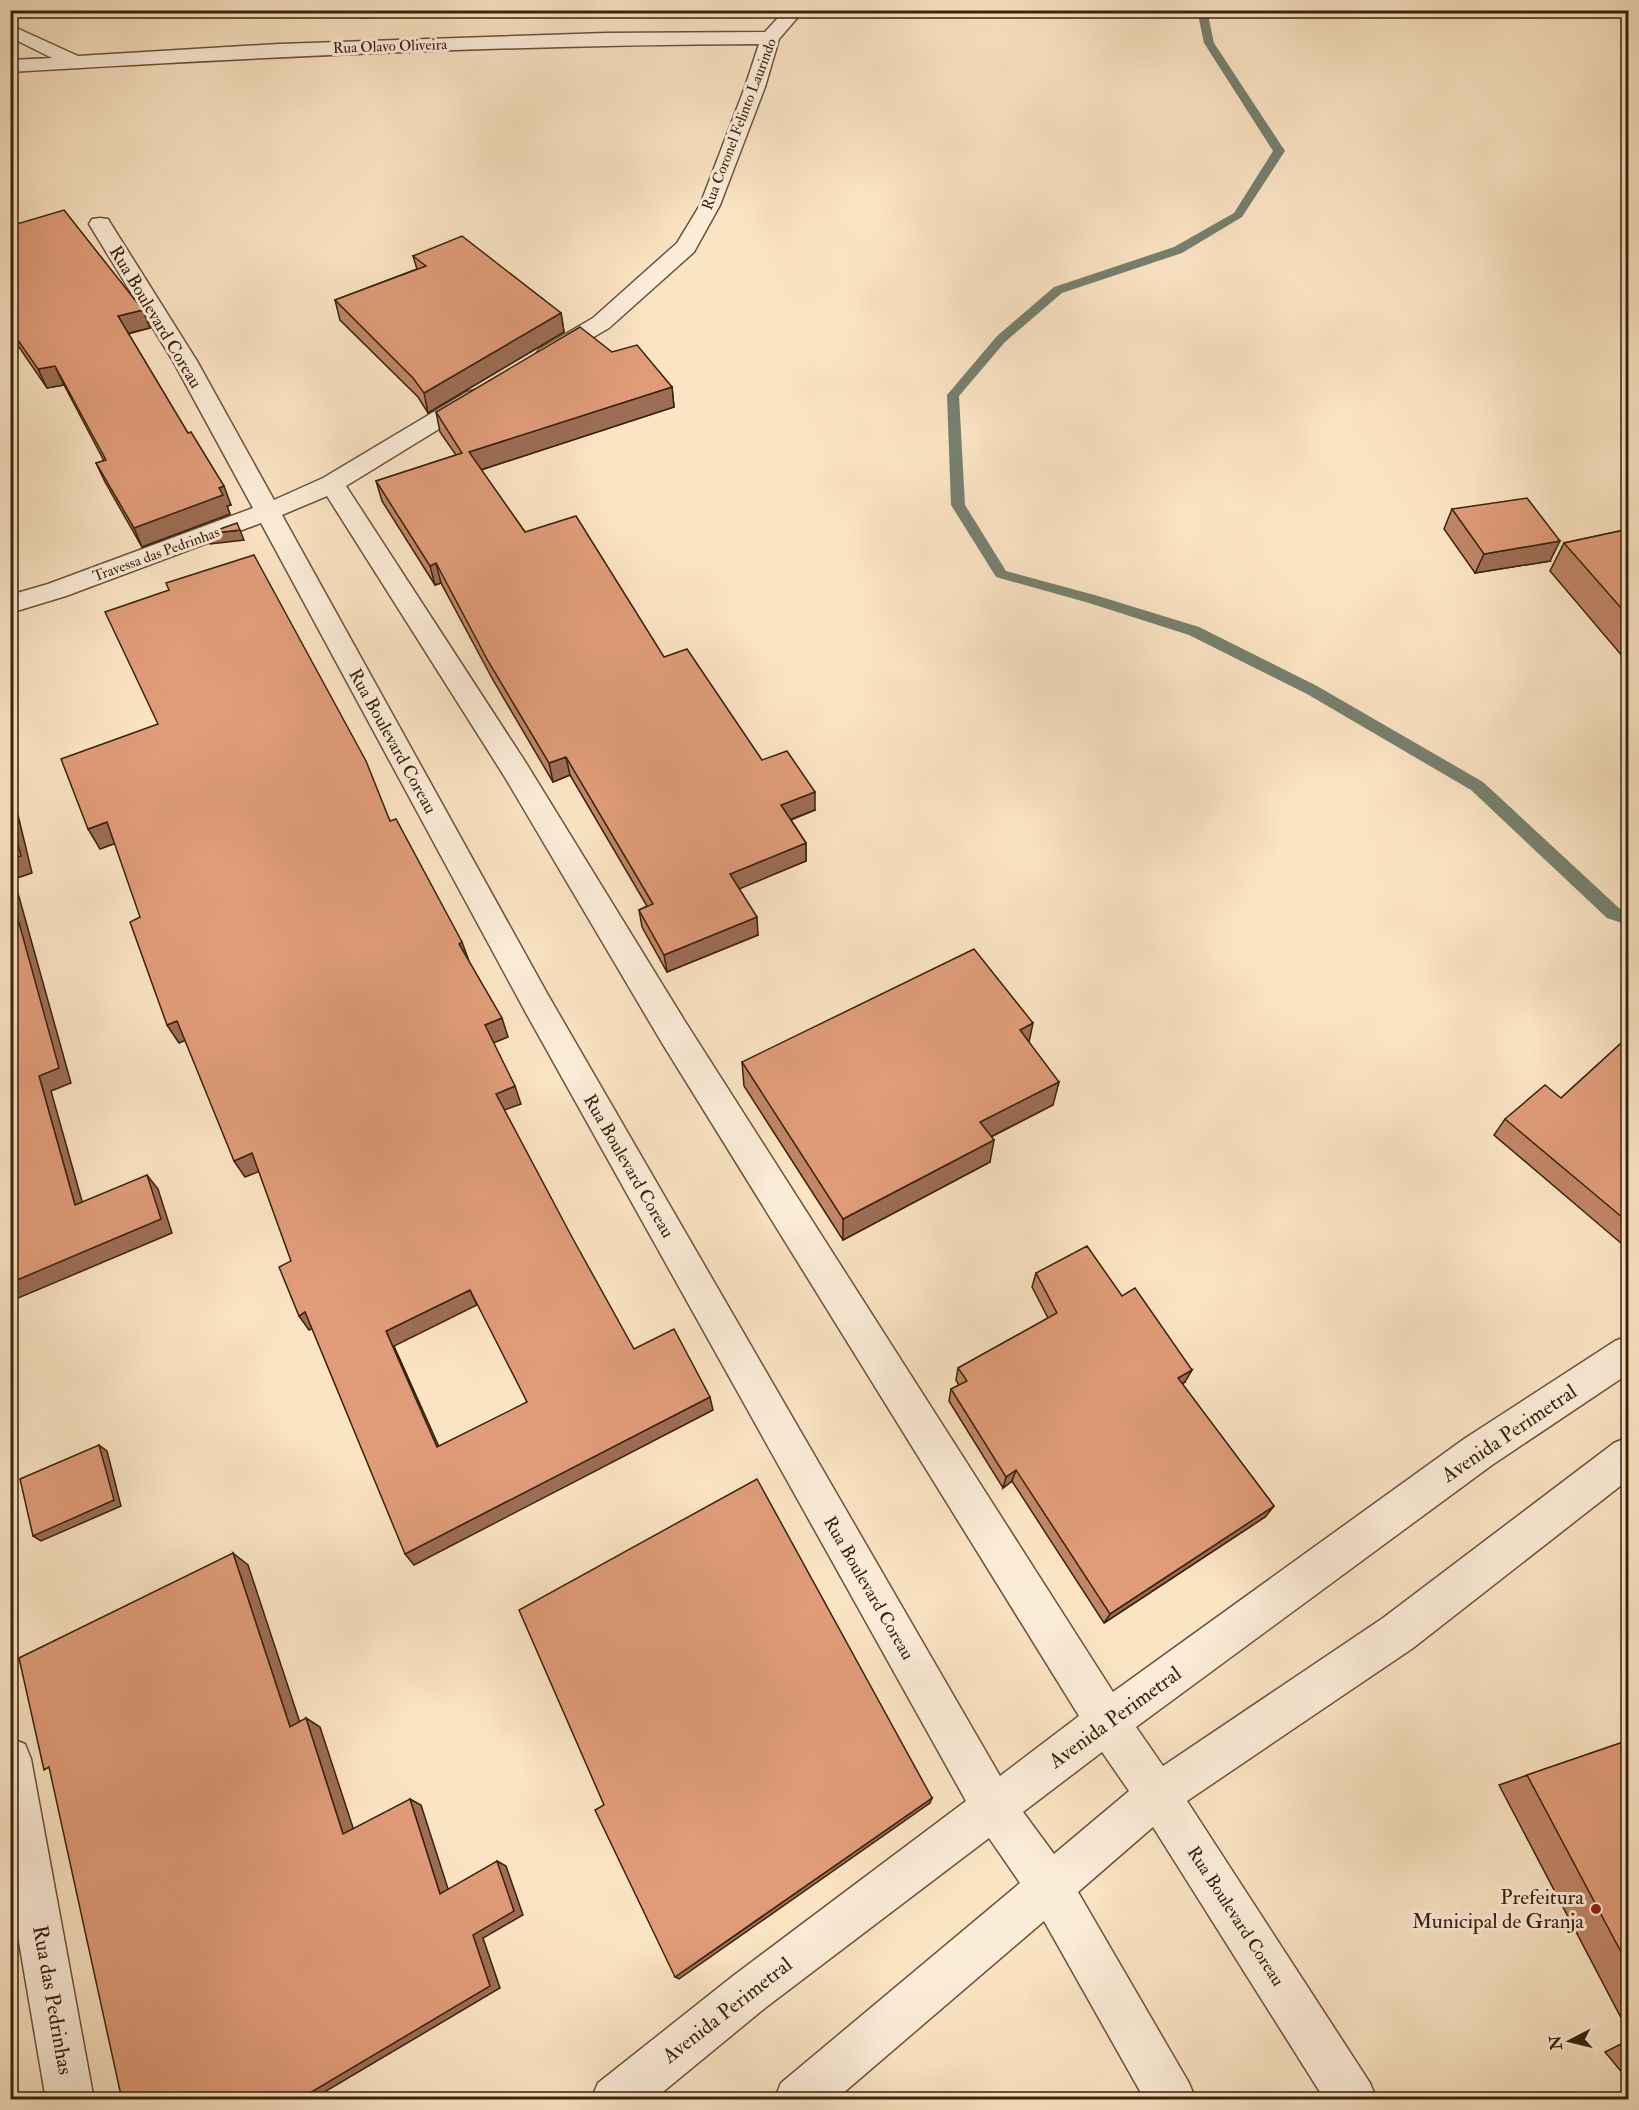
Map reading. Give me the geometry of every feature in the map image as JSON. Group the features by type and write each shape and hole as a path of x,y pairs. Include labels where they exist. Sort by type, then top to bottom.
{"street":[{"name":"Rua Coronel Felinto Laurindo","path":"529,365 601,323 686,247 710,205 755,87 770,38 795,10"},
{"path":"10,30 74,62"},
{"name":"Rua Olavo Oliveira","path":"10,66 291,49 606,39 770,38"},
{"name":"Rua Boulevard Coreau","path":"100,224 184,361 537,1004 993,1807 1049,1886 1172,2100"},
{"path":"332,483 489,389"},
{"name":"Rua Boulevard Coreau","path":"332,483 516,771 674,1033 1107,1722 1158,1795 1353,2100"},
{"name":"Travessa das Pedrinhas","path":"10,604 57,590 267,512 332,483"},
{"name":"Avenida Perimetral","path":"615,2100 749,1992 1107,1722 1478,1452 1629,1353"},
{"path":"798,2100 1158,1795 1398,1633 1629,1456"},
{"name":"Rua das Pedrinhas","path":"10,1759 70,2100"}],"building":[{"path":"64,210 143,310 118,316 188,433 191,432 224,486 219,488 223,495 134,528 96,463 106,460 55,366 38,369 10,329 10,226"},
{"path":"462,236 561,313 424,393 413,378 335,300 426,266 413,256"},
{"path":"580,327 612,352 637,345 672,387 469,452 525,532 576,516 664,657 687,649 762,760 787,751 815,792 781,805 806,843 730,874 757,917 664,955 639,910 653,904 566,757 549,763 488,661 436,563 430,566 376,481 462,453 436,412"},
{"path":"1527,498 1560,541 1484,554 1452,509"},
{"path":"237,523 240,530 206,534"},
{"path":"1629,529 1629,617 1564,543"},
{"path":"254,555 366,761 390,821 396,819 462,942 459,944 502,1018 485,1025 515,1086 496,1094 573,1239 634,1349 674,1329 710,1397 405,1554 305,1312 299,1316 279,1267 291,1261 252,1153 234,1161 177,1021 167,1025 130,922 140,917 107,822 88,829 61,759 158,724 105,612 169,590 166,583","holes":["470,1290 527,1402 437,1447 386,1331"]},
{"path":"10,812 21,856 10,859"},
{"path":"10,890 59,1068 39,1076 75,1205 147,1175 161,1219 10,1283"},
{"path":"974,949 1033,1023 1020,1030 1059,1082 980,1122 994,1140 843,1219 742,1062"},
{"path":"1629,1036 1629,1223 1505,1119 1545,1085 1561,1098"},
{"path":"1087,1246 1122,1296 1135,1288 1192,1370 1178,1378 1274,1506 1110,1614 1016,1470 1006,1477 951,1389 967,1381 958,1368 1057,1313 1036,1273"},
{"path":"99,1445 114,1500 33,1536 20,1479"},
{"path":"757,1479 932,1798 675,1977 595,1810 604,1805 519,1610"},
{"path":"233,1553 290,1727 306,1718 343,1834 410,1799 440,1894 497,1861 514,1911 473,1935 490,1986 298,2100 122,2100 49,1767 44,1770 19,1658"},
{"path":"1629,1740 1629,1967 1527,1775"}],"waterway":[{"path":"1202,10 1209,43 1279,151 1238,215 1178,250 1058,290 1001,339 953,395 958,505 1001,574 1093,599 1194,631 1312,690 1477,786 1613,913 1628,918"}],"place":[{"name":"Prefeitura Municipal de Granja","path":"1596,1909"}]}
